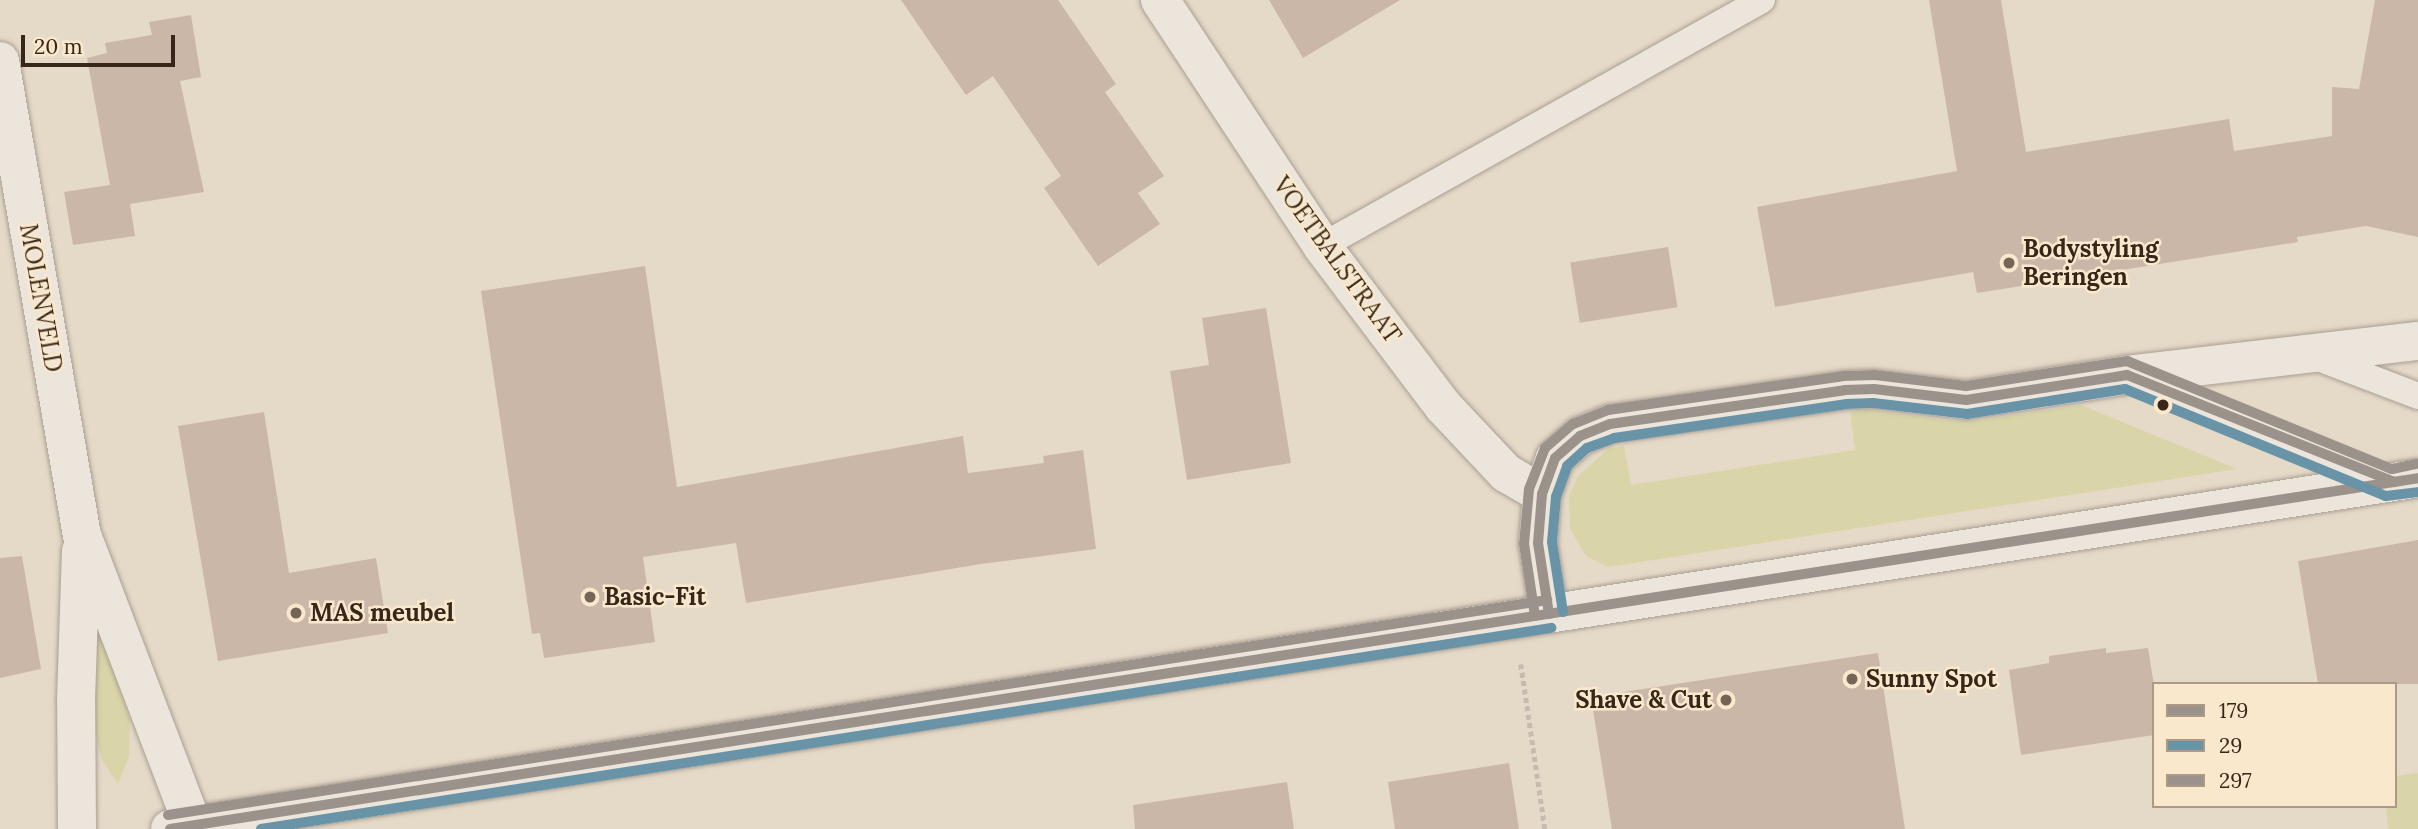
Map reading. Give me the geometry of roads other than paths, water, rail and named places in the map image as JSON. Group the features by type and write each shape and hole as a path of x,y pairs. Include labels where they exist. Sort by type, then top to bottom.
{"street":[{"name":"VOETBALSTRAAT","path":"1160,0 1322,246 1443,406 1506,472 1542,494"},
{"name":"MOLENVELD","path":"0,61 82,535"},
{"path":"1531,617 1542,494 1555,458 1580,436 1610,424 1845,390 1874,389 1966,400 2127,375 2418,341"},
{"path":"82,535 181,827 2404,481"},
{"path":"77,829 76,701 82,535"}],"lane":[{"path":"1322,246 1762,0"},
{"path":"2304,353 2418,396"},
{"path":"2127,375 2404,481"}],"place":[{"name":"Bodystyling Beringen","path":"2009,263"},
{"name":"Basic-Fit","path":"590,597"},
{"name":"MAS meubel","path":"296,613"},
{"name":"Sunny Spot","path":"1852,679"},
{"name":"Shave & Cut","path":"1726,700"}]}
